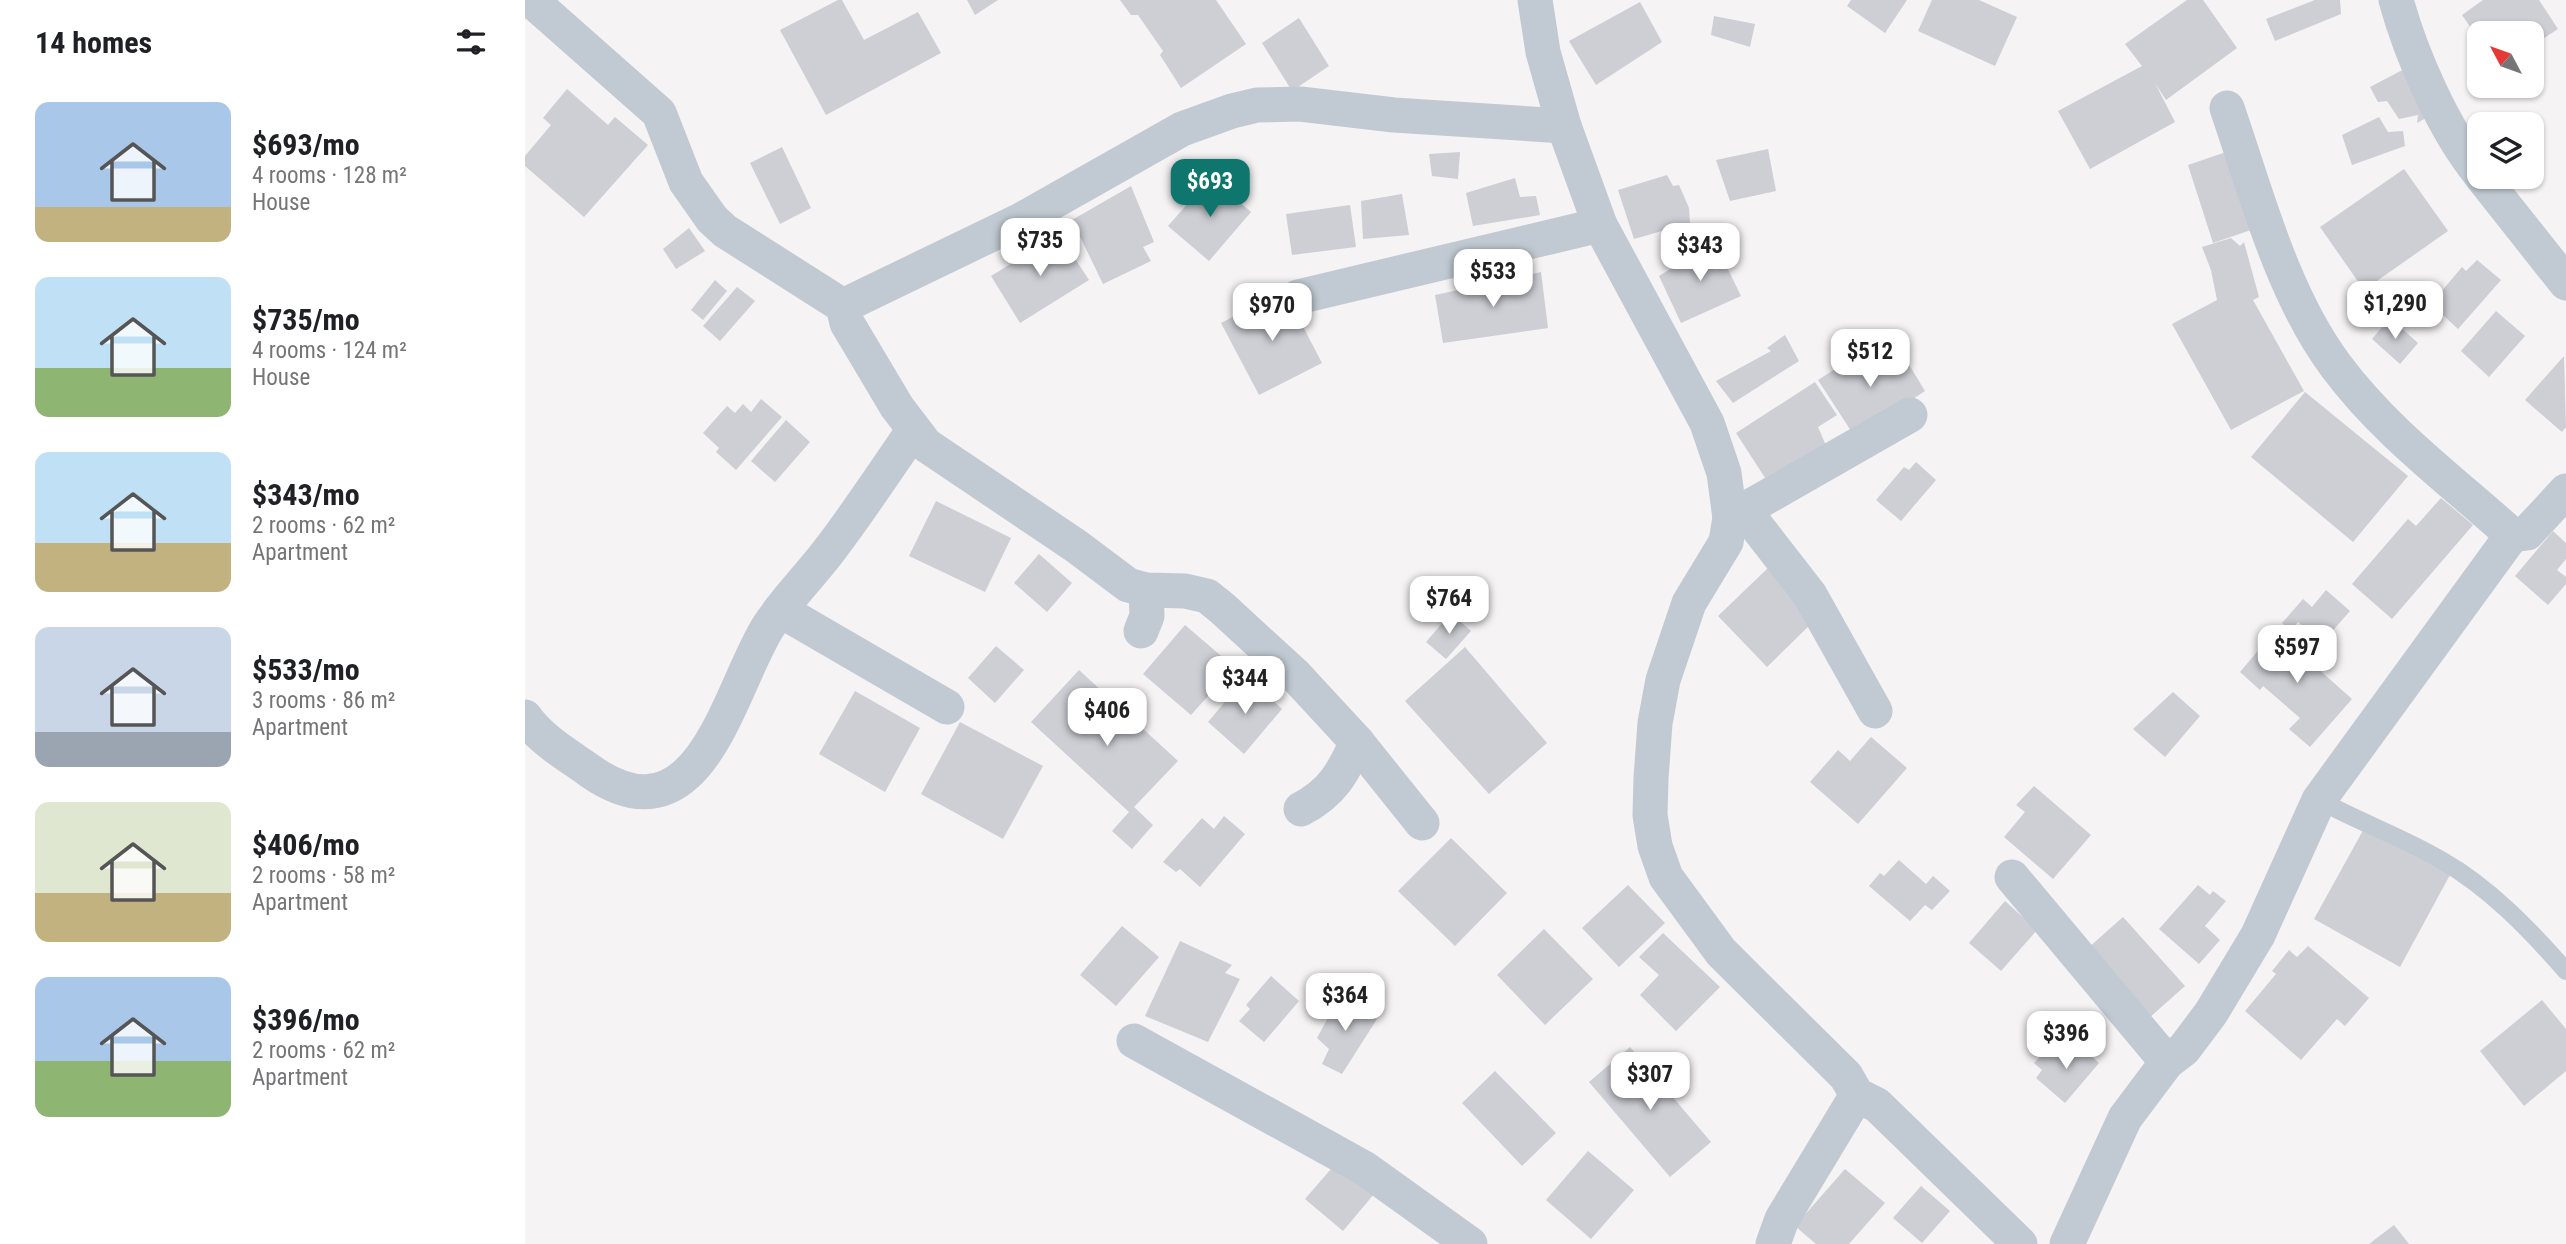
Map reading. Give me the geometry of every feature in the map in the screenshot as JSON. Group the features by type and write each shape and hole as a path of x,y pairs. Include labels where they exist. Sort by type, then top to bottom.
{"street":[{"path":"531,0 645,97 659,113 686,182 712,219 725,231 843,306 847,323 913,431 946,460 1076,546 1128,585 1146,590 1185,591 1207,596 1295,675 1357,742 1422,823"},
{"path":"1535,0 1543,52 1563,126 1600,225 1707,424 1737,514 1810,595 1875,711"},
{"path":"2396,0 2421,68 2449,125 2467,153"},
{"path":"843,306 1021,220 1182,130 1232,111 1258,105 1300,104 1394,115 1563,126"},
{"path":"2227,107 2281,262 2314,334 2336,366 2391,428 2512,535"},
{"path":"2492,189 2566,283"},
{"path":"1298,297 1600,225"},
{"path":"1910,415 1737,514 1726,542 1681,620 1663,680 1655,723 1650,815 1655,846 1666,877 1721,952 1846,1076 1857,1095 1877,1105 2021,1244"},
{"path":"525,717 554,746 607,783 626,790 655,790 686,779 729,714 755,650 780,610 830,550 913,431"},
{"path":"2067,1244 2125,1118 2167,1062 2184,1049 2211,1013 2257,935 2319,800 2512,535 2527,533 2566,491"},
{"path":"1141,631 1147,616 1146,590"},
{"path":"780,610 947,707"},
{"path":"1301,809 1320,799 1339,780 1357,742"},
{"path":"2012,877 2167,1062"},
{"path":"1134,1041 1364,1167 1469,1244"},
{"path":"1773,1244 1782,1219 1857,1095"}],"lane":[{"path":"2319,800 2441,859 2477,884 2538,939 2566,971"}],"building":[{"path":"842,0 864,40 918,12 941,53 826,115 780,30"},
{"path":"967,0 998,0 975,15"},
{"path":"1120,0 1216,0 1246,44 1181,88 1160,55 1163,51 1138,15 1131,15"},
{"path":"1851,0 1907,0 1885,33 1847,6"},
{"path":"1932,0 1979,0 2017,17 1995,66 1918,31"},
{"path":"2187,0 2203,0 2237,48 2166,100 2155,83 2175,122 2090,169 2058,111 2142,66 2125,44"},
{"path":"2315,0 2340,0 2341,14 2275,41 2266,19"},
{"path":"2483,0 2539,0 2558,29 2545,38 2545,21 2467,22 2462,15"},
{"path":"1640,2 1662,42 1596,85 1569,41"},
{"path":"1714,16 1755,24 1750,47 1711,35"},
{"path":"1299,18 1329,66 1292,91 1262,43"},
{"path":"2410,66 2433,114 2417,123 2418,115 2399,119 2387,101 2378,102 2370,87"},
{"path":"567,89 608,125 615,117 648,145 584,217 525,166 525,156 551,125 543,118"},
{"path":"2379,117 2388,132 2403,131 2405,146 2352,165 2342,135"},
{"path":"782,147 811,208 780,224 750,163"},
{"path":"1768,149 1776,191 1730,201 1716,160"},
{"path":"2229,151 2254,229 2213,243 2188,165"},
{"path":"1460,152 1458,179 1432,176 1429,154"},
{"path":"2404,169 2448,231 2364,290 2320,227"},
{"path":"1667,175 1673,186 1679,185 1689,208 1690,223 1634,239 1618,190"},
{"path":"1211,177 1251,212 1209,261 1168,226"},
{"path":"1515,178 1520,197 1536,196 1540,215 1473,226 1466,193"},
{"path":"1131,186 1154,242 1143,247 1151,261 1103,284 1072,220"},
{"path":"1402,194 1409,235 1363,239 1361,201"},
{"path":"1350,205 1356,247 1292,255 1286,214"},
{"path":"689,228 705,251 676,269 663,249"},
{"path":"1059,234 1089,280 1020,323 991,276"},
{"path":"2231,238 2240,246 2244,242 2259,297 2253,300 2304,391 2231,430 2172,324 2217,300 2211,270 2202,247"},
{"path":"1717,240 1726,254 1723,259 1741,296 1681,323 1659,276"},
{"path":"2477,260 2501,280 2458,329 2431,304 2462,267 2466,271"},
{"path":"1541,272 1548,328 1443,343 1435,295"},
{"path":"715,280 727,291 703,320 691,310"},
{"path":"737,287 755,301 720,341 703,326"},
{"path":"1284,290 1322,363 1259,395 1221,323"},
{"path":"2496,311 2525,336 2489,377 2461,351"},
{"path":"2390,318 2418,343 2400,364 2372,339"},
{"path":"1785,335 1799,361 1733,403 1716,381 1771,351 1767,348"},
{"path":"1874,344 1889,367 1905,358 1925,391 1855,437 1818,380"},
{"path":"2564,356 2566,427 2562,432 2525,400"},
{"path":"1815,382 1837,415 1818,427 1828,450 1769,484 1736,433"},
{"path":"2305,392 2408,476 2353,542 2251,457"},
{"path":"761,399 782,417 736,470 716,452 719,448 703,433 727,406 735,413 743,404 751,412"},
{"path":"786,420 810,442 775,482 751,461"},
{"path":"1916,462 1936,480 1901,521 1876,500 1904,467 1909,470"},
{"path":"2441,498 2473,525 2392,619 2352,584 2408,519 2416,526"},
{"path":"936,501 1011,538 985,592 909,556"},
{"path":"2553,531 2566,543 2566,559 2557,570 2566,577 2566,584 2548,605 2515,576"},
{"path":"1039,554 1072,583 1047,612 1014,583"},
{"path":"1768,568 1817,618 1767,667 1718,616"},
{"path":"2326,590 2350,611 2322,643 2298,622 2290,631 2282,623 2303,599 2312,607"},
{"path":"1451,613 1471,631 1446,659 1426,642"},
{"path":"1185,625 1234,667 1191,715 1143,674"},
{"path":"2278,627 2319,662 2316,667 2352,699 2310,747 2289,729 2300,718 2263,686 2260,690 2240,672"},
{"path":"996,646 1024,670 995,703 968,678"},
{"path":"1465,647 1547,743 1489,794 1405,701"},
{"path":"1079,670 1178,761 1134,807 1153,825 1132,849 1112,831 1129,812 1031,722"},
{"path":"1246,677 1282,709 1244,754 1208,722"},
{"path":"855,691 920,728 885,792 819,754"},
{"path":"2173,692 2200,716 2165,757 2133,729"},
{"path":"960,722 1043,766 1003,839 921,794"},
{"path":"1871,737 1907,768 1858,824 1810,782 1838,750 1850,761"},
{"path":"2034,786 2091,835 2053,879 2004,837 2025,812 2016,805"},
{"path":"1224,816 1245,834 1200,887 1180,869 1176,872 1163,862 1202,818 1214,829"},
{"path":"2366,825 2451,873 2400,967 2314,919"},
{"path":"1451,838 1507,893 1455,946 1398,891"},
{"path":"1899,860 1926,884 1933,876 1950,891 1932,910 1925,905 1910,921 1869,886 1880,873 1884,876"},
{"path":"1628,885 1665,923 1619,967 1582,928"},
{"path":"2198,885 2210,895 2213,891 2226,901 2205,926 2220,940 2199,964 2159,929"},
{"path":"2005,901 2037,930 2001,971 1969,943"},
{"path":"2123,917 2185,986 2149,1018 2087,949"},
{"path":"1122,926 1159,957 1116,1006 1080,975"},
{"path":"1544,929 1593,979 1545,1025 1497,975"},
{"path":"1663,933 1720,987 1676,1031 1640,995 1659,975 1639,957"},
{"path":"1180,941 1232,965 1225,973 1240,979 1208,1042 1145,1016"},
{"path":"2308,946 2369,998 2345,1026 2337,1019 2301,1060 2245,1011 2276,974 2272,971 2289,950 2297,957"},
{"path":"1271,976 1299,1001 1264,1042 1239,1021 1250,1009 1246,1005"},
{"path":"1341,994 1377,1019 1342,1074 1322,1064 1329,1049 1317,1038"},
{"path":"2542,1000 2566,1029 2566,1071 2524,1106 2480,1051"},
{"path":"2083,1041 2091,1048 2087,1052 2099,1063 2065,1103 2036,1078 2042,1070 2034,1063 2049,1047 2065,1061"},
{"path":"1630,1047 1711,1142 1670,1177 1589,1082"},
{"path":"1495,1071 1556,1133 1522,1166 1462,1103"},
{"path":"1588,1151 1634,1190 1591,1239 1546,1200"},
{"path":"1337,1162 1374,1194 1343,1231 1305,1199"},
{"path":"1845,1169 1885,1203 1849,1244 1816,1244 1795,1226"},
{"path":"1921,1186 1950,1211 1922,1243 1893,1218"},
{"path":"2394,1225 2409,1244 2369,1244"}]}
